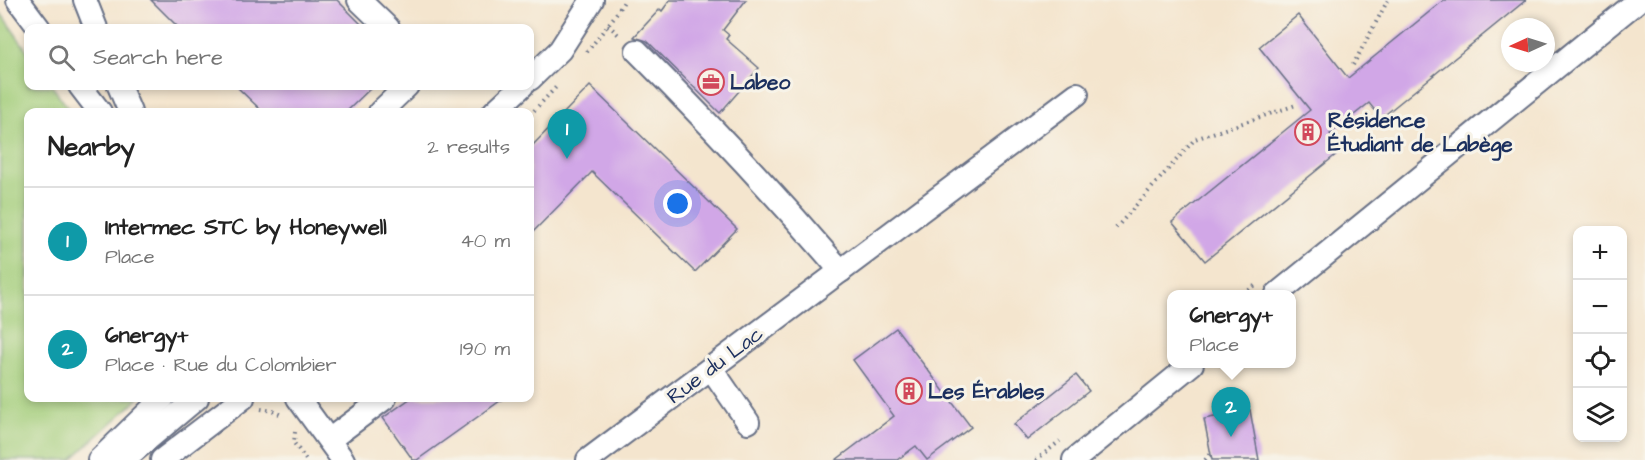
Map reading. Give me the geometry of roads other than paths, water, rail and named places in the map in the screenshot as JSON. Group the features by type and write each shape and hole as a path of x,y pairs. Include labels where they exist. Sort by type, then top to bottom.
{"street":[{"path":"18,0 36,24"},
{"path":"84,0 94,24"},
{"path":"359,0 384,24"},
{"path":"534,75 560,50 592,0"},
{"path":"1282,290 1639,0"},
{"path":"637,51 764,182 841,270"},
{"path":"83,90 97,108"},
{"path":"121,90 128,108"},
{"path":"384,108 403,90"},
{"path":"498,108 518,90"},
{"name":"Rue du Lac","path":"588,460 1077,94"},
{"path":"711,368 748,422"},
{"path":"1074,460 1186,368"},
{"path":"99,460 159,402"},
{"path":"123,460 192,402"},
{"path":"162,460 238,402"},
{"path":"301,402 343,460"},
{"path":"329,440 380,402"},
{"path":"146,460 157,439 171,420"}],"place":[{"name":"Labeo","path":"711,82"},
{"name":"Résidence Étudiant de Labège","path":"1308,132"},
{"name":"Intermec STC by Honeywell","path":"567,159"},
{"name":"Les Érables","path":"909,391"},
{"name":"6nergy+","path":"1231,437"}]}
